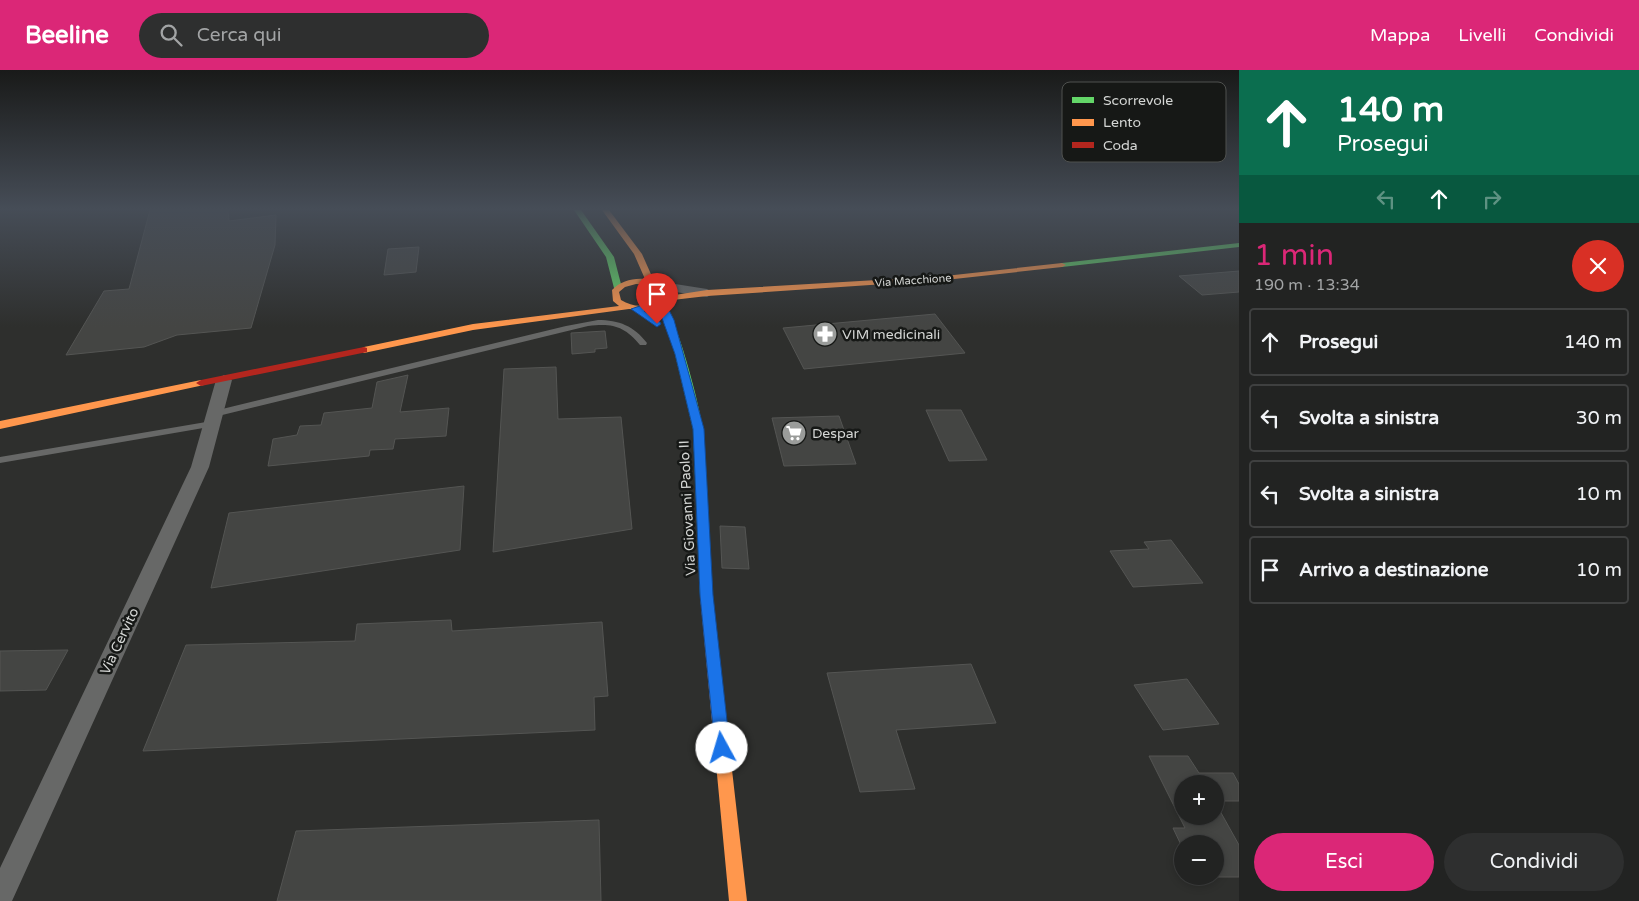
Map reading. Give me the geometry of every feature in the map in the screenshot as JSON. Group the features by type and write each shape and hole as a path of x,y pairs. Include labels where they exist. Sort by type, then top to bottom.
{"street":[{"path":"604,249 610,257 613,291 617,300 653,322 680,354"},
{"path":"634,249 653,284"},
{"name":"Via Macchione","path":"473,327 632,308 650,308 662,300 706,293 945,278 1205,249"},
{"path":"613,291 628,282 653,284"},
{"name":"Via Macchione","path":"653,284 706,293"},
{"name":"Via Giovanni Paolo II","path":"653,284 663,291 662,300 680,354 698,429 706,595 738,901"},
{"path":"0,425 473,327 560,304"},
{"name":"Via Cervito","path":"0,897 200,467 224,380"}],"lane":[{"path":"0,460 213,419 556,330 598,322 628,326 644,343"}],"building":[{"path":"140,249 274,249 251,328 177,335 144,347 66,355 104,291 129,289"},
{"path":"388,249 419,249 416,272 384,275"},
{"path":"1239,271 1239,292 1202,295 1179,276"},
{"path":"935,314 965,353 804,369 783,328"},
{"path":"605,331 607,348 595,349 595,352 572,354 571,333"},
{"path":"556,367 558,419 621,417 632,529 493,552 504,369"},
{"path":"408,375 400,412 449,408 446,436 395,439 393,449 370,450 369,456 268,466 273,439 297,435 300,426 321,425 324,413 372,408 377,382"},
{"path":"926,410 961,410 987,460 949,461"},
{"path":"839,416 856,464 784,466 772,418"},
{"path":"464,486 460,550 211,588 229,513"},
{"path":"720,526 745,527 749,569 722,568"},
{"path":"1171,540 1203,583 1133,587 1110,551 1149,549 1144,542"},
{"path":"451,620 452,631 602,622 608,696 594,697 595,730 143,751 186,645 355,641 357,624"},
{"path":"68,650 46,690 0,691 0,651"},
{"path":"971,664 996,723 896,730 915,789 860,792 827,673"},
{"path":"1187,679 1219,724 1163,730 1134,685"},
{"path":"1149,756 1188,756 1199,773 1233,773 1239,784 1239,801 1224,801 1224,775 1174,775 1174,806"},
{"path":"1224,818 1239,845 1239,877 1224,877 1224,835 1176,835 1173,828 1185,828 1184,825 1224,825"},
{"path":"599,820 601,901 277,901 296,831"}],"traffic: fast":[{"path":"604,249 610,257 618,288"},
{"path":"1062,265 1206,249"},
{"path":"660,302 669,320 680,354 698,429 706,595"}],"traffic: slow":[{"path":"634,249 650,282"},
{"path":"663,299 707,293 945,278 1062,265"},
{"path":"636,281 652,284 659,288 664,295 655,305 642,308 629,307 617,301 615,292 622,285 636,281"},
{"path":"364,350 473,327 628,307"},
{"path":"0,425 201,383"},
{"path":"706,595 738,901"}],"traffic: jam":[{"path":"201,383 364,350"}],"place":[{"name":"VIM medicinali","path":"825,334"},
{"name":"Despar","path":"794,433"}],"route":[{"path":"657,324 636,309 650,308 660,302 669,320 680,354 698,429 706,595 722,748"}]}
